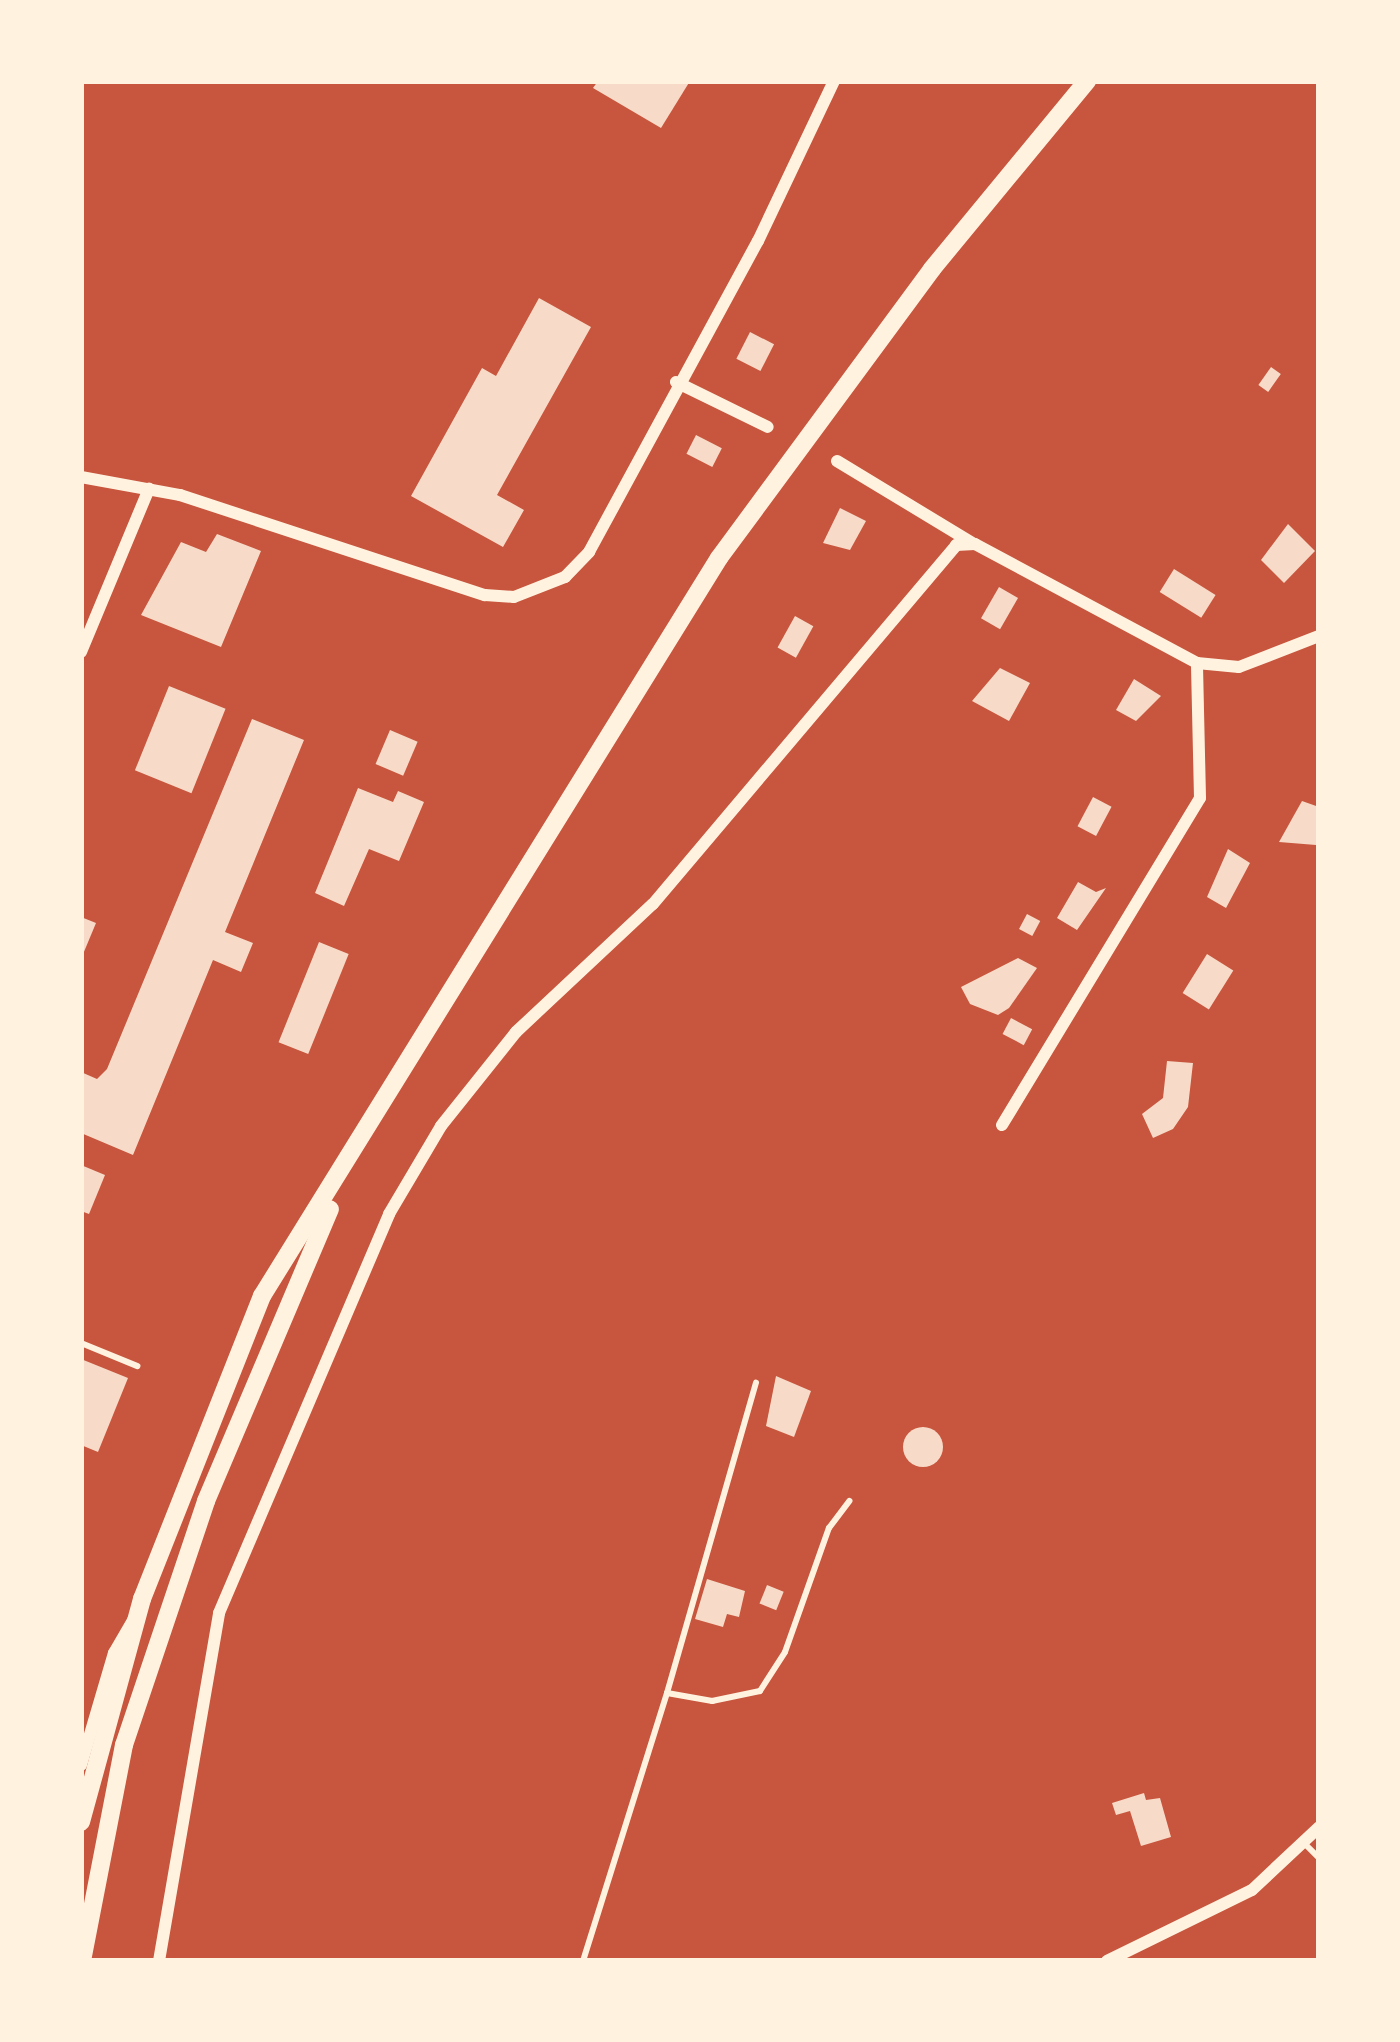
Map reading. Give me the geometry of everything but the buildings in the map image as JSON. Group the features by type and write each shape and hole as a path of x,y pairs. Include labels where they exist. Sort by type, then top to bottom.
{"main road":[{"path":"81,1822 137,1615 262,1296 354,1155 719,558 932,269 1087,81"},
{"path":"82,1961 124,1745 206,1501 354,1155"}],"street":[{"path":"81,478 149,489 485,596 514,597 565,577 589,552 676,382 758,242 835,81"},
{"path":"676,382 767,427"},
{"path":"837,461 975,544 1197,663 1238,667 1319,636"},
{"path":"81,652 149,489"},
{"path":"159,1961 219,1613 389,1214 441,1126 516,1032 710,841 936,561 956,545 975,544"},
{"path":"1002,1125 1200,798 1197,663"},
{"path":"81,1765 123,1630 137,1615"},
{"path":"1108,1961 1252,1890 1319,1827"}],"lane":[{"path":"81,1343 137,1366"},
{"path":"583,1961 667,1694 756,1383"},
{"path":"667,1694 712,1701 760,1691 785,1652 830,1528 849,1502"},
{"path":"1305,1844 1319,1858"}]}
